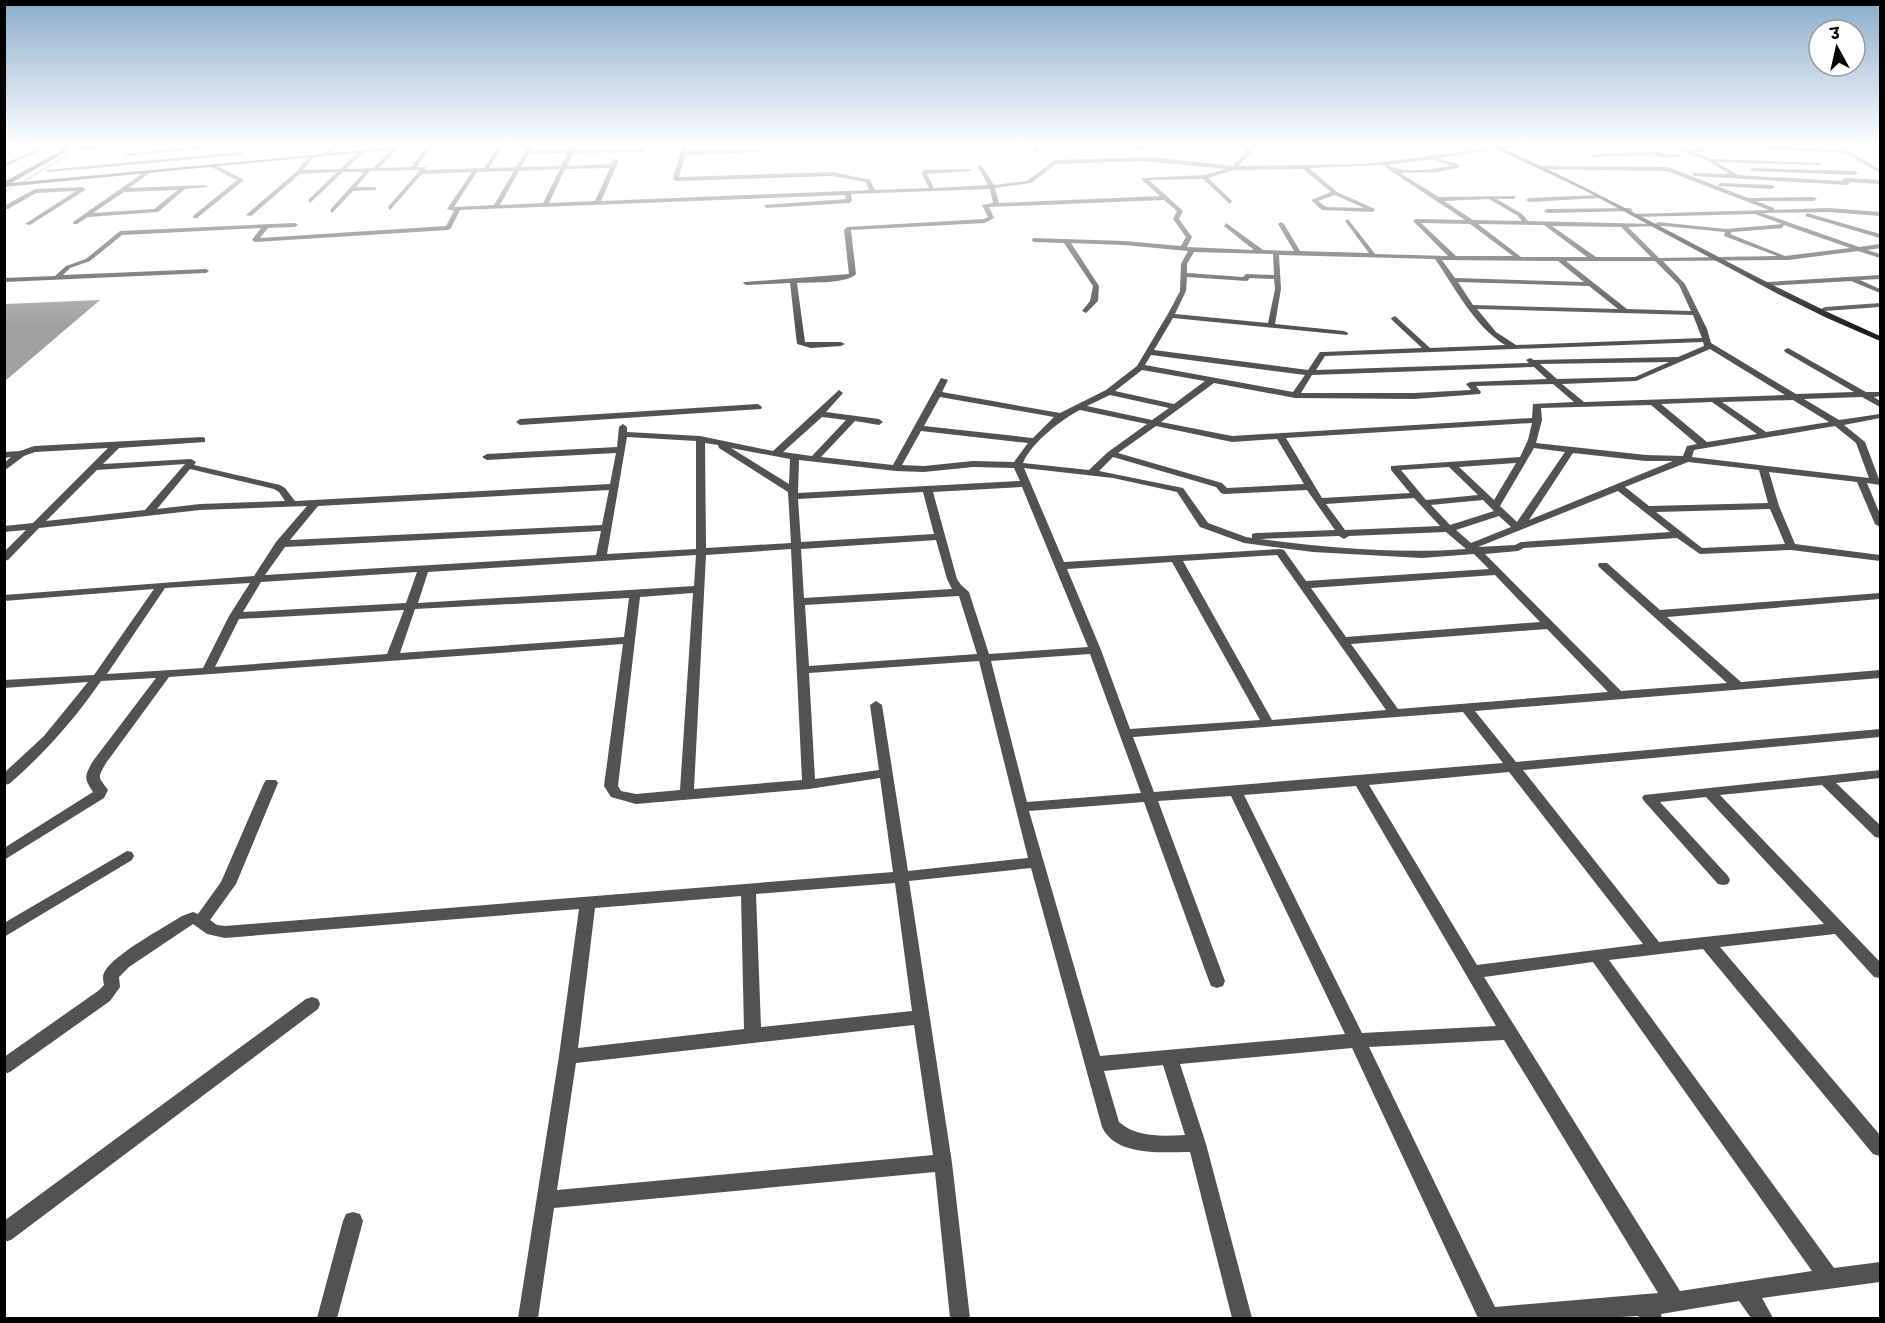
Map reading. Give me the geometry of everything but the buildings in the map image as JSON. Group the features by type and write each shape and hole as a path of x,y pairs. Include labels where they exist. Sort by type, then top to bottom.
{"main road":[{"path":"1615,205 1881,339"},
{"path":"1616,205 1632,213"},
{"path":"1658,225 1719,260 1881,334"}],"street":[{"path":"28,224 58,205"},
{"path":"75,223 101,205"},
{"path":"87,214 156,211 163,205"},
{"path":"195,217 211,205"},
{"path":"249,215 261,205"},
{"path":"332,211 337,205"},
{"path":"390,208 393,205"},
{"path":"453,205 450,209 552,205"},
{"path":"766,206 787,205"},
{"path":"746,283 851,276 853,274 847,230 849,228 985,221 991,218 985,205"},
{"path":"1173,205 1180,211 1176,219 1189,237 1184,264 1183,291 1140,367 1109,392 1061,416 1035,441 1021,457 1018,465 1095,650 1217,981"},
{"path":"1319,205 1324,209 1373,210 1362,205"},
{"path":"1446,205 1520,259"},
{"path":"1502,205 1520,215 1526,223"},
{"path":"1537,205 1548,212 1795,211 1881,214"},
{"path":"1760,205 1776,211"},
{"path":"266,226 255,240 448,228 458,208"},
{"path":"1795,211 1881,236"},
{"path":"1751,212 1881,256"},
{"path":"1348,220 1373,255"},
{"path":"1454,258 1416,221 1658,225 1729,231 1787,225"},
{"path":"1281,224 1298,253"},
{"path":"1546,224 1594,259"},
{"path":"260,233 285,225"},
{"path":"56,278 68,267 88,260 120,233 296,225"},
{"path":"1226,225 1261,252"},
{"path":"1140,367 1295,395 1414,396 1477,392 1470,384 1636,379 1708,347 1682,284 1622,225"},
{"path":"1729,231 1726,235 1788,258"},
{"path":"1034,240 1261,252 1454,258 1658,260 1788,258 1881,246"},
{"path":"1066,241 1096,286 1094,301 1086,311"},
{"path":"1271,326 1278,289 1276,252"},
{"path":"1437,257 1471,307 1493,334 1515,347 1581,404"},
{"path":"1560,259 1625,311"},
{"path":"4,280 206,271"},
{"path":"1184,275 1247,279 1246,276 1278,277"},
{"path":"1770,284 1881,277"},
{"path":"1852,279 1881,291"},
{"path":"793,280 801,344 805,346 841,344"},
{"path":"1453,280 1592,284"},
{"path":"1825,309 1881,305"},
{"path":"1471,307 1695,313"},
{"path":"1170,316 1344,333"},
{"path":"1395,318 1429,351"},
{"path":"1295,395 1323,354 1706,342 1837,423 1860,442 1878,482"},
{"path":"1788,350 1881,404"},
{"path":"1149,351 1310,373 1684,359"},
{"path":"896,468 944,380"},
{"path":"1092,472 1111,454 1211,381"},
{"path":"1109,392 1176,407"},
{"path":"775,454 839,393"},
{"path":"937,394 1061,416"},
{"path":"1234,537 1449,529 1498,509 1531,445 1538,420 1536,406 1881,394"},
{"path":"1714,400 1764,435"},
{"path":"1653,402 1704,445"},
{"path":"520,422 758,406"},
{"path":"1079,407 1232,439 1538,420"},
{"path":"819,414 879,422"},
{"path":"601,559 625,416"},
{"path":"1687,459 1690,448 1881,416"},
{"path":"814,459 852,419"},
{"path":"919,428 1035,441"},
{"path":"622,434 700,439 795,457 896,468 933,469 989,464 1092,472 1180,490 1204,525 1234,537 1313,549 1422,555 1474,549 1518,548 1521,545 1678,535"},
{"path":"1280,436 1310,487 1354,550"},
{"path":"687,794 701,553 700,439"},
{"path":"4,455 21,454 34,449 202,440"},
{"path":"716,442 792,494 1025,484"},
{"path":"4,558 117,445"},
{"path":"1531,445 1646,458 1687,459 1878,482"},
{"path":"1518,528 1571,449"},
{"path":"487,457 621,450"},
{"path":"4,468 21,454"},
{"path":"1111,454 1219,485 1224,491 1310,487"},
{"path":"795,457 792,494 809,783"},
{"path":"1474,549 1518,528 1687,459"},
{"path":"1523,460 1394,468 1449,529 1498,572 1618,695"},
{"path":"94,468 190,461 149,512"},
{"path":"1451,464 1518,528"},
{"path":"188,466 277,487 292,504"},
{"path":"1763,468 1774,506 1791,547"},
{"path":"1861,480 1881,524"},
{"path":"4,529 200,507 614,487"},
{"path":"1619,488 1700,551 1791,547 1881,558"},
{"path":"927,489 939,537 956,587 963,592 984,657 1021,807 1111,1127 1117,1134 1128,1140 1197,1144"},
{"path":"1320,501 1485,497"},
{"path":"207,671 256,580 280,544 315,503"},
{"path":"1645,508 1774,506"},
{"path":"280,544 606,528"},
{"path":"4,598 162,585 939,537"},
{"path":"1059,566 1280,552 1395,714"},
{"path":"1176,559 1268,724"},
{"path":"1603,565 1737,685"},
{"path":"392,658 424,569"},
{"path":"1303,585 1498,572"},
{"path":"4,781 45,745 97,677 162,585"},
{"path":"236,616 699,589"},
{"path":"798,602 963,592"},
{"path":"635,594 611,786 616,794 636,799 809,783 887,772"},
{"path":"1658,614 1881,596"},
{"path":"1344,641 1549,625"},
{"path":"4,684 629,640"},
{"path":"802,670 1095,650"},
{"path":"4,855 99,795 101,790 93,783 92,776 100,761 165,674"},
{"path":"1126,733 1268,724 1881,674"},
{"path":"876,705 943,1163 960,1318"},
{"path":"1466,708 1656,950"},
{"path":"1021,807 1360,781 1881,733"},
{"path":"1723,880 1649,798 1881,774"},
{"path":"1825,780 1881,833"},
{"path":"1360,781 1509,1034 1675,1302"},
{"path":"201,921 228,884 271,783"},
{"path":"1235,790 1489,1318 1647,1311 1675,1302 1744,1290 1881,1272"},
{"path":"1709,792 1881,972"},
{"path":"4,931 127,856"},
{"path":"4,1067 104,996 112,987 111,975 123,963 193,918 213,930 225,932 900,877 1037,862"},
{"path":"748,889 753,1036"},
{"path":"528,1318 568,1056 588,903"},
{"path":"1473,972 1838,928"},
{"path":"1707,943 1881,1148"},
{"path":"1597,956 1829,1278"},
{"path":"4,1233 312,1004"},
{"path":"568,1056 920,1017"},
{"path":"1094,1064 1357,1040 1509,1034"},
{"path":"1169,1057 1197,1144 1242,1318"},
{"path":"545,1200 943,1163"},
{"path":"327,1318 353,1221"},
{"path":"1744,1290 1763,1318"}],"shaded area":[{"path":"100,300 5,381 5,304"}]}
